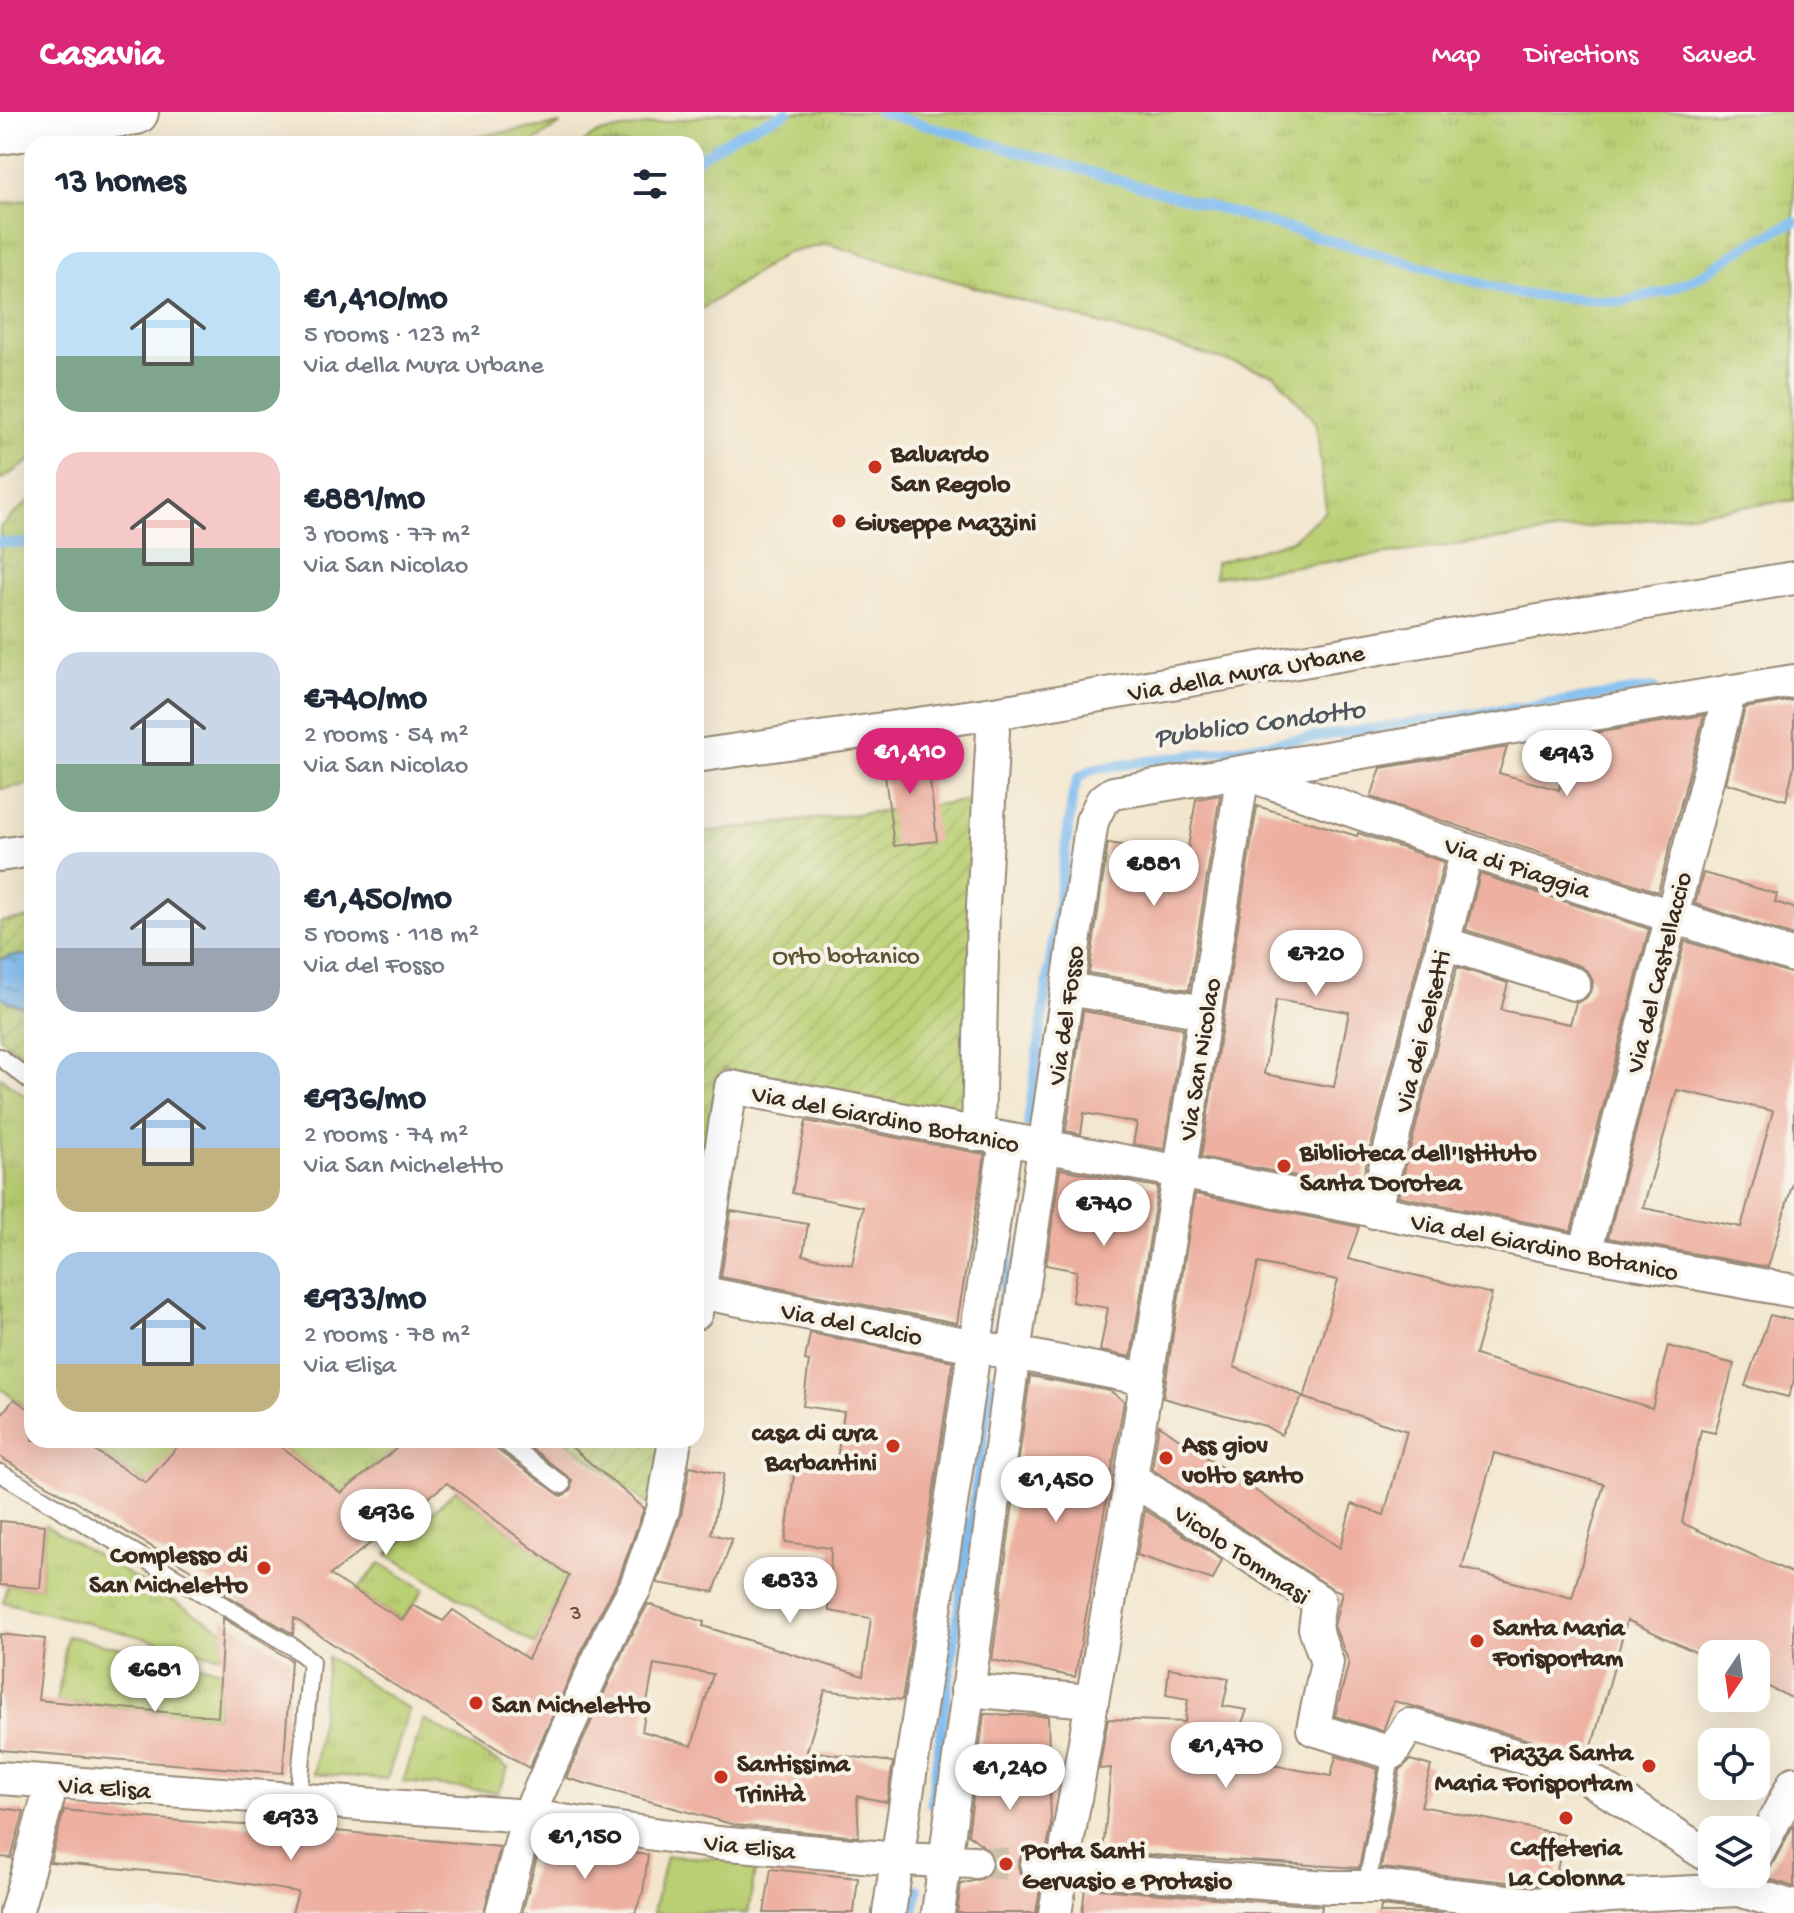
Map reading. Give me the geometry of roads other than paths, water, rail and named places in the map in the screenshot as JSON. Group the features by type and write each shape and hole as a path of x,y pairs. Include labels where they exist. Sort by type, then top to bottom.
{"main road":[{"path":"0,132 136,112"}],"street":[{"name":"Via della Mura Urbane","path":"704,755 994,713 1794,578"},
{"name":"Via del Fosso","path":"938,1913 960,1861 967,1690 1016,1142 1068,989 1092,821 1102,801 1113,793 1794,681"},
{"name":"Via del Castellaccio","path":"1585,1253 1730,691"},
{"path":"994,713 983,906 1016,1142"},
{"name":"Via di Piaggia","path":"1243,773 1467,850 1794,956"},
{"name":"Via San Nicolao","path":"1055,1913 1050,1867 1090,1701 1131,1478 1243,773"},
{"name":"Via dei Gelsetti","path":"1374,1212 1467,850"},
{"path":"0,855 24,851"},
{"path":"1443,943 1574,984"},
{"name":"Via del Fosso","path":"1068,989 1205,1012"},
{"name":"Via del Giardino Botanico","path":"704,1263 731,1087 1585,1253 1792,1282"},
{"name":"Via del Calcio","path":"704,1303 996,1350 1146,1379"},
{"name":"Via del Fosso","path":"889,1913 996,1350"},
{"path":"502,1913 528,1816 609,1636 636,1586 663,1510 674,1448"},
{"name":"Vicolo Tommasi","path":"1131,1478 1319,1601 1315,1628 1327,1662 1313,1729 1392,1753"},
{"path":"967,1690 1090,1701"},
{"path":"1392,1753 1409,1725 1583,1775 1698,1849"},
{"name":"Via Elisa","path":"0,1778 528,1816 718,1843 897,1859 960,1861"},
{"path":"0,1910 14,1913 52,1783"},
{"path":"1770,1830 1794,1783"},
{"path":"1050,1867 1381,1887 1535,1904 1607,1905 1704,1888"},
{"path":"1757,1888 1794,1907"}],"lane":[{"path":"0,1057 24,1076"},
{"path":"513,1448 562,1485"},
{"path":"0,1473 293,1647 311,1661 298,1799"},
{"path":"1366,1888 1392,1753"}],"water":[{"path":"24,955 24,1007 0,995 0,960"}],"waterway":[{"path":"704,155 739,133 787,112"},
{"path":"880,112 1518,294 1621,302 1669,290 1704,274 1748,245 1794,222"},
{"path":"0,542 24,544"},
{"name":"Pubblico Condotto","path":"1028,1124 1073,794 1078,778 1093,769 1654,688"},
{"name":"Pubblico Condotto","path":"998,1330 1019,1178"},
{"name":"Pubblico Condotto","path":"931,1803 992,1377"},
{"name":"Pubblico Condotto","path":"914,1913 918,1889"}],"tunnel":[{"path":"975,1862 1037,1866"}],"place":[{"name":"Baluardo San Regolo","path":"875,467"},
{"name":"Giuseppe Mazzini","path":"839,521"},
{"name":"Biblioteca dell'Istituto Santa Dorotea","path":"1284,1166"},
{"name":"casa di cura Barbantini","path":"893,1446"},
{"name":"Ass giov volto santo","path":"1166,1458"},
{"name":"Complesso di San Micheletto","path":"264,1568"},
{"name":"Santa Maria Forisportam","path":"1477,1641"},
{"name":"San Micheletto","path":"476,1703"},
{"name":"Piazza Santa Maria Forisportam","path":"1649,1766"},
{"name":"Santissima Trinità","path":"721,1777"},
{"name":"Caffeteria La Colonna","path":"1566,1818"},
{"name":"Porta Santi Gervasio e Protasio","path":"1006,1864"}],"park label":[{"name":"Orto botanico","path":"846,954"}]}
